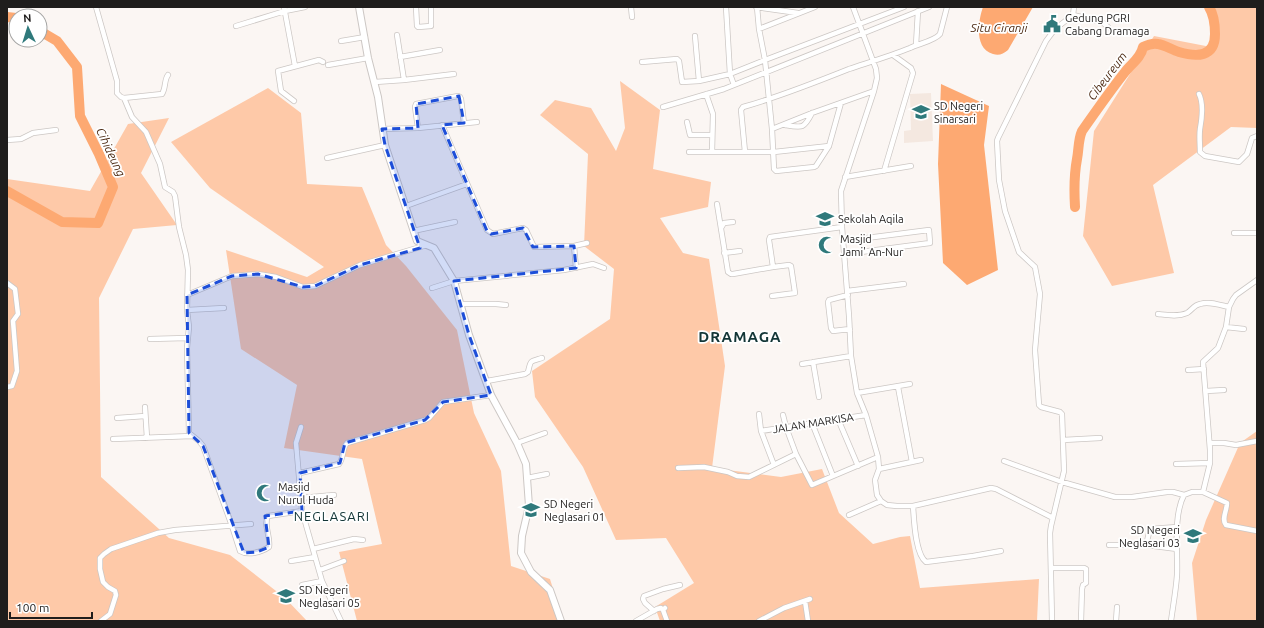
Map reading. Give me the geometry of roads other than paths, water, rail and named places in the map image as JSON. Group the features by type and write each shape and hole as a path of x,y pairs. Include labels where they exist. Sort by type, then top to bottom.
{"street":[{"path":"96,7 117,81 117,93 124,98 132,117 146,132 160,164 165,187 174,194 179,226 188,262 187,310 189,327 187,338 189,431 192,436 199,440 203,446 240,551 244,553 257,552 270,545 266,522 268,516 302,511"},
{"path":"236,26 285,9 305,7"},
{"path":"359,7 368,58 380,105 385,145 413,231 418,242 434,248 454,281 469,334 491,395 517,443 526,464 528,506 522,536 521,553 531,572 550,590 561,621"},
{"path":"416,7 418,27 431,26 431,7"},
{"path":"631,7 632,17"},
{"path":"726,7 730,74 734,85"},
{"path":"800,13 756,7 765,60 774,152 774,169 816,166 829,146 841,104"},
{"path":"759,29 815,7"},
{"path":"853,7 877,73 874,91 841,192 842,227 851,356 857,393 866,415 878,457 879,470 876,476 877,495 884,504 892,506 913,506 991,488 1001,491 1053,518"},
{"path":"642,62 677,59 679,61 682,82 699,81 730,74 904,7"},
{"path":"663,108 766,73 929,7"},
{"path":"745,152 742,108 893,55 939,36 947,7"},
{"path":"1073,16 1074,7"},
{"path":"285,9 295,66"},
{"path":"916,45 918,11"},
{"path":"1052,621 1050,533 1062,482 1064,466 1062,412 1041,408 1039,406 1035,350 1040,294 1035,267 1019,252 1005,211 999,180 998,138 1046,41 1055,29 1073,16 1102,22 1108,27"},
{"path":"397,36 404,80"},
{"path":"695,36 699,81"},
{"path":"341,41 365,37"},
{"path":"400,56 440,50"},
{"path":"884,171 913,73 911,68 893,55"},
{"path":"328,65 368,58"},
{"path":"294,101 281,90 277,72 320,60 323,62"},
{"path":"375,82 454,74"},
{"path":"124,98 162,94 168,75"},
{"path":"772,129 874,91"},
{"path":"706,94 713,114 712,152"},
{"path":"1199,94 1201,97 1202,118 1199,144 1200,152 1205,156 1239,162 1247,154 1252,138 1257,136"},
{"path":"418,128 415,107 416,104 458,96 461,99 464,123"},
{"path":"783,125 797,127 803,126 806,124 812,113"},
{"path":"382,129 418,128 476,122"},
{"path":"687,122 690,135 712,135"},
{"path":"442,125 485,227 490,233 523,228 526,230 534,248 574,246 587,243"},
{"path":"7,140 21,139 32,132 56,130"},
{"path":"327,158 385,145"},
{"path":"689,152 774,152 829,146"},
{"path":"845,177 911,166"},
{"path":"406,206 467,184"},
{"path":"718,204 727,270 731,274 773,266 791,266 795,293 772,296"},
{"path":"413,231 455,222"},
{"path":"721,228 724,223 733,222"},
{"path":"773,266 769,240 770,237 842,227"},
{"path":"843,241 929,230 930,243 853,253"},
{"path":"1234,233 1257,233"},
{"path":"187,295 232,276 258,274 276,277 302,287 315,286 360,265 427,245"},
{"path":"574,246 576,268"},
{"path":"724,253 740,251"},
{"path":"432,288 454,281 576,268 593,264 604,268"},
{"path":"1203,492 1210,463 1210,443 1203,362 1218,348 1226,327 1229,307 1236,295 1257,280"},
{"path":"7,283 15,289 18,314 13,322 17,371 14,384 7,387"},
{"path":"850,329 832,331 829,300 847,293 904,284"},
{"path":"1158,314 1172,316 1187,313 1198,304 1202,303 1211,303 1229,307"},
{"path":"460,304 506,305"},
{"path":"187,310 224,308"},
{"path":"1226,327 1244,329"},
{"path":"150,339 187,338"},
{"path":"802,364 851,356"},
{"path":"486,380 525,374 528,372 529,364 531,362 542,358"},
{"path":"813,362 819,397"},
{"path":"1188,370 1204,369"},
{"path":"857,393 910,384"},
{"path":"898,387 912,462"},
{"path":"1206,391 1224,390"},
{"path":"300,474 339,464 347,443 425,420 429,418 443,402 491,395"},
{"path":"145,407 147,438"},
{"path":"758,414 761,431 774,465"},
{"path":"783,415 796,454 811,484 813,485 878,457"},
{"name":"JALAN MARKISA","path":"761,431 866,415"},
{"path":"117,418 145,416"},
{"path":"838,419 858,466"},
{"path":"812,423 833,476"},
{"path":"301,427 296,443 300,474 300,498 302,511 322,580 341,621"},
{"path":"517,443 544,433"},
{"path":"113,439 192,436"},
{"path":"1063,440 1100,438"},
{"path":"1210,443 1224,443 1236,446 1257,441"},
{"path":"678,468 704,467 745,477 754,475 796,454"},
{"path":"879,470 921,460"},
{"path":"1004,461 1062,482 1116,497 1132,497 1167,492 1184,495 1192,492 1203,492 1227,504 1224,519 1226,525 1257,530"},
{"path":"1176,464 1210,463"},
{"path":"527,478 547,474"},
{"path":"300,498 334,495"},
{"path":"1171,621 1176,584 1177,527 1181,501 1184,495"},
{"path":"849,515 881,502"},
{"path":"913,506 918,545 922,558 926,562 966,558 1001,551"},
{"path":"101,621 110,614 116,595 115,591 103,582 100,569 100,558 111,549 158,533 175,530 250,524"},
{"path":"1146,545 1150,529 1177,527"},
{"path":"313,549 354,539 363,540"},
{"path":"1109,544 1146,545 1177,549"},
{"path":"291,561 315,557"},
{"path":"320,570 344,561"},
{"path":"1051,568 1086,569 1086,583 1083,585 1082,589 1081,621"},
{"path":"302,585 322,580"},
{"path":"654,611 645,603 643,599 644,596 680,585"},
{"path":"759,621 780,610 807,600 808,621"},
{"path":"1116,621 1117,607"},
{"path":"636,621 659,608 664,609 667,621"}],"water":[{"name":"Situ Ciranji","path":"983,7 1033,7 1008,50 1003,54 995,55 987,51 980,41 979,27"},
{"path":"941,84 989,106 984,145 998,270 967,285 943,263 938,164"}],"waterway":[{"name":"Cibeureum","path":"1075,207 1075,171 1079,141 1082,131 1119,79 1138,58 1143,47 1150,44 1158,44 1192,55 1208,52 1212,48 1215,34 1214,20 1209,7"},
{"name":"Cihideung","path":"7,191 62,222 98,223 113,187 99,154 80,116 77,67 57,41 48,36"}],"place":[{"name":"Gedung PGRI Cabang Dramaga","path":"1052,24"},
{"name":"SD Negeri Sinarsari","path":"921,112"},
{"name":"Sekolah Aqila","path":"825,219"},
{"name":"Masjid Jami' An-Nur","path":"827,245"},
{"name":"Masjid Nurul Huda","path":"265,493"},
{"name":"SD Negeri Neglasari 01","path":"531,510"},
{"name":"SD Negeri Neglasari 03","path":"1193,536"},
{"name":"SD Negeri Neglasari 05","path":"286,596"}],"district":[{"name":"DRAMAGA","path":"740,336"},
{"name":"NEGLASARI","path":"332,516"}]}
